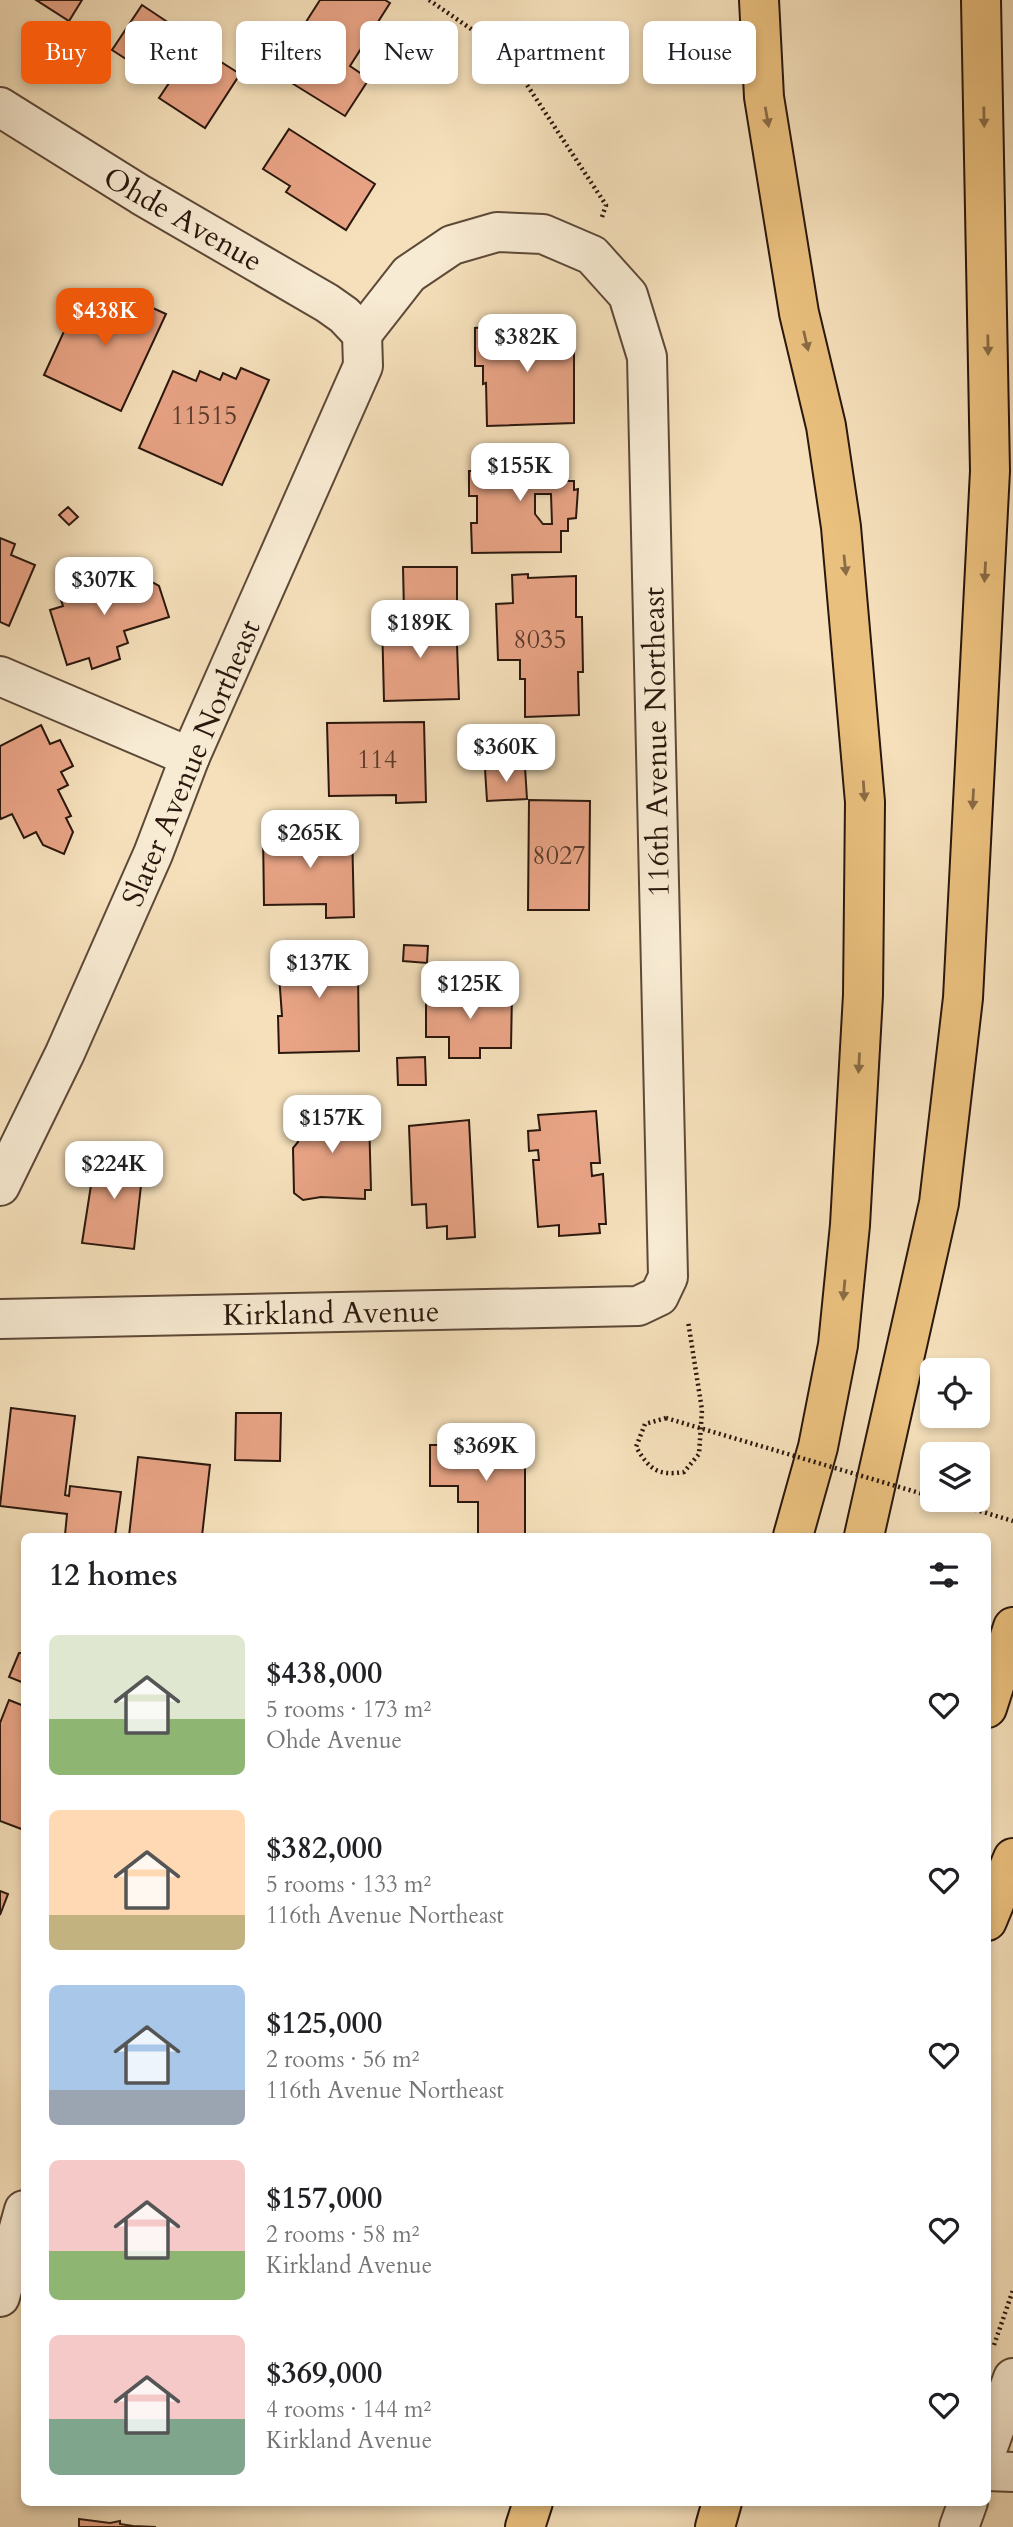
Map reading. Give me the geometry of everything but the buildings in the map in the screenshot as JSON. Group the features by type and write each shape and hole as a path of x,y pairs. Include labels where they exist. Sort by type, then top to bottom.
{"highway":[{"path":"759,0 764,97 799,313 826,426 841,527 865,802 863,995 850,1225 838,1345 818,1447 794,1533"},
{"path":"865,1533 939,1203 963,998 990,471 981,0"},
{"path":"991,1696 1013,1627"},
{"path":"991,1911 1013,1858"},
{"path":"525,2527 532,2506"},
{"path":"715,2527 721,2506"}],"street":[{"name":"Ohde Avenue","path":"0,107 141,195 327,303 344,314 362,334"},
{"name":"116th Avenue Northeast","path":"362,334 410,274 452,245 497,232 543,234 592,255 628,295 647,357 668,1277 659,1296"},
{"name":"Slater Avenue Northeast","path":"0,1186 65,1053 153,855 190,757 363,366 362,334"},
{"path":"0,676 190,757"},
{"name":"Kirkland Avenue","path":"0,1319 600,1308 638,1306 659,1296"},
{"path":"0,2297 21,2221"},
{"path":"999,2434 1002,2365"},
{"path":"991,2471 1013,2472"},
{"path":"959,2527 967,2506"}],"path":[{"path":"429,0 506,53 606,205 592,255"},
{"path":"659,1296 687,1319 702,1410 701,1428 699,1454 684,1472 665,1475 647,1464 636,1447 645,1424 666,1418 701,1428 920,1493"},
{"path":"983,1512 1013,1521"},
{"path":"1002,2365 1013,2290"}]}
